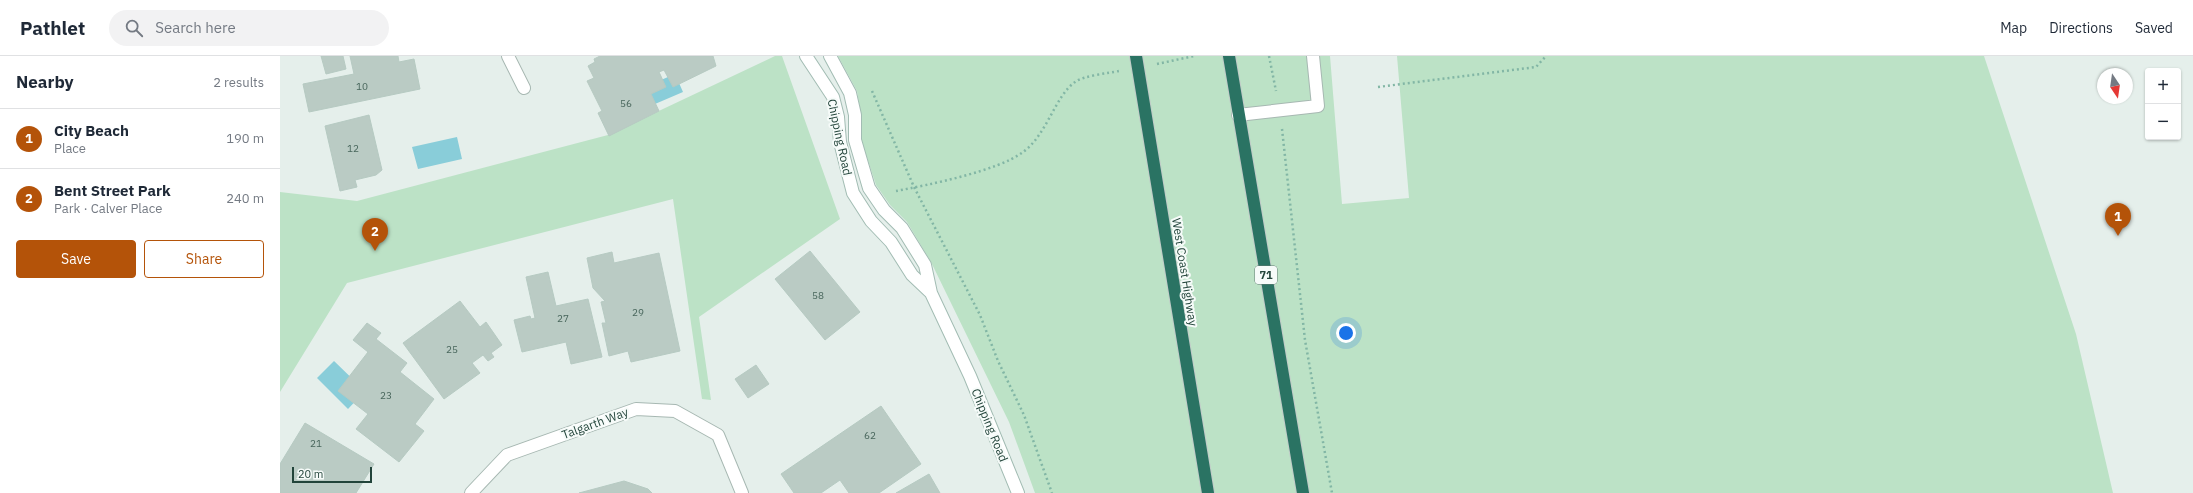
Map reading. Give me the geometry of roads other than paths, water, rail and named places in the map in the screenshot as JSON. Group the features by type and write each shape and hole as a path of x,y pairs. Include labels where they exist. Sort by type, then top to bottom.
{"highway":[{"name":"71","path":"1229,56 1303,493"},
{"name":"West Coast Highway","path":"1136,62 1208,493"}],"street":[{"path":"508,56 524,88"},
{"name":"Chipping Road","path":"806,56 833,97 838,117 840,142 853,193 871,221 891,242 912,275 931,293"},
{"name":"Chipping Road","path":"830,56 850,93 855,115 855,140 869,188 884,210 902,228 924,265 931,293 970,376 1018,493"},
{"path":"1238,115 1318,106 1313,56"},
{"name":"Talgarth Way","path":"471,493 507,455 636,409 675,410 718,435 742,493"}],"water":[{"path":"675,74 683,92 655,104 647,86"},
{"path":"457,137 462,159 418,169 412,147"},
{"path":"334,361 365,391 348,409 317,378"}],"place":[{"name":"City Beach","path":"2118,236"},
{"name":"Bent Street Park","path":"375,251"}]}
